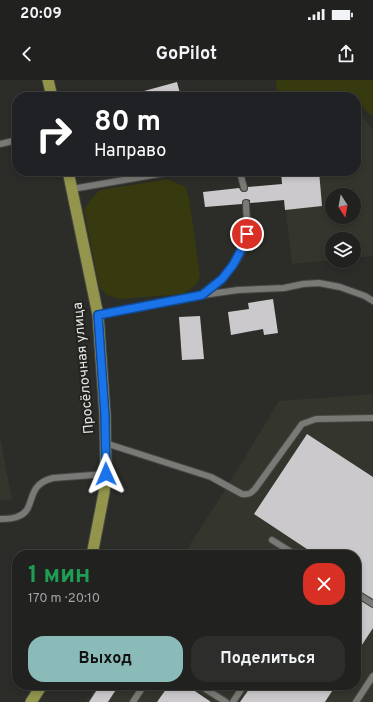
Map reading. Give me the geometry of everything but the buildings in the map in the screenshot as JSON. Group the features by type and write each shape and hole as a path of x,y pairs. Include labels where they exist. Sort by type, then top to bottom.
{"main road":[{"path":"48,80 51,92"},
{"name":"Просёлочная улица","path":"69,176 98,315 105,416 106,474 104,493 93,550"},
{"path":"31,702 39,690"}],"lane":[{"path":"0,144 12,141"},
{"path":"72,189 147,176"},
{"path":"241,176 244,188"},
{"path":"202,295 222,279 233,265 240,252 247,234 246,203"},
{"path":"98,315 202,295 238,290 284,288 303,284 319,284 340,287 365,296 373,301"},
{"path":"105,443 211,477 242,494 247,495 255,489 302,424 316,419 373,418"},
{"path":"0,519 19,516 26,512 35,489 45,480 53,478 106,474"},
{"path":"272,540 288,550"},
{"path":"361,596 373,604"},
{"path":"356,702 373,676"},
{"path":"133,702 141,690"},
{"path":"208,690 226,702"},
{"path":"233,702 241,690"}],"shaded area":[{"path":"276,80 373,80 373,117 361,106 361,92 277,92"},
{"path":"361,115 373,130 373,256 361,257 361,232 325,232 325,261 292,264 282,176 361,176"},
{"path":"168,179 185,187 189,197 200,276 196,285 184,294 119,299 107,295 99,287 84,209 100,190"},
{"path":"373,394 373,702 86,702 94,690 361,690 361,550 186,550 222,495 279,401"},
{"path":"0,437 12,499 0,501"}],"route":[{"path":"106,474 105,416 98,315 202,295 222,279 233,265 245,242 247,234"}]}
